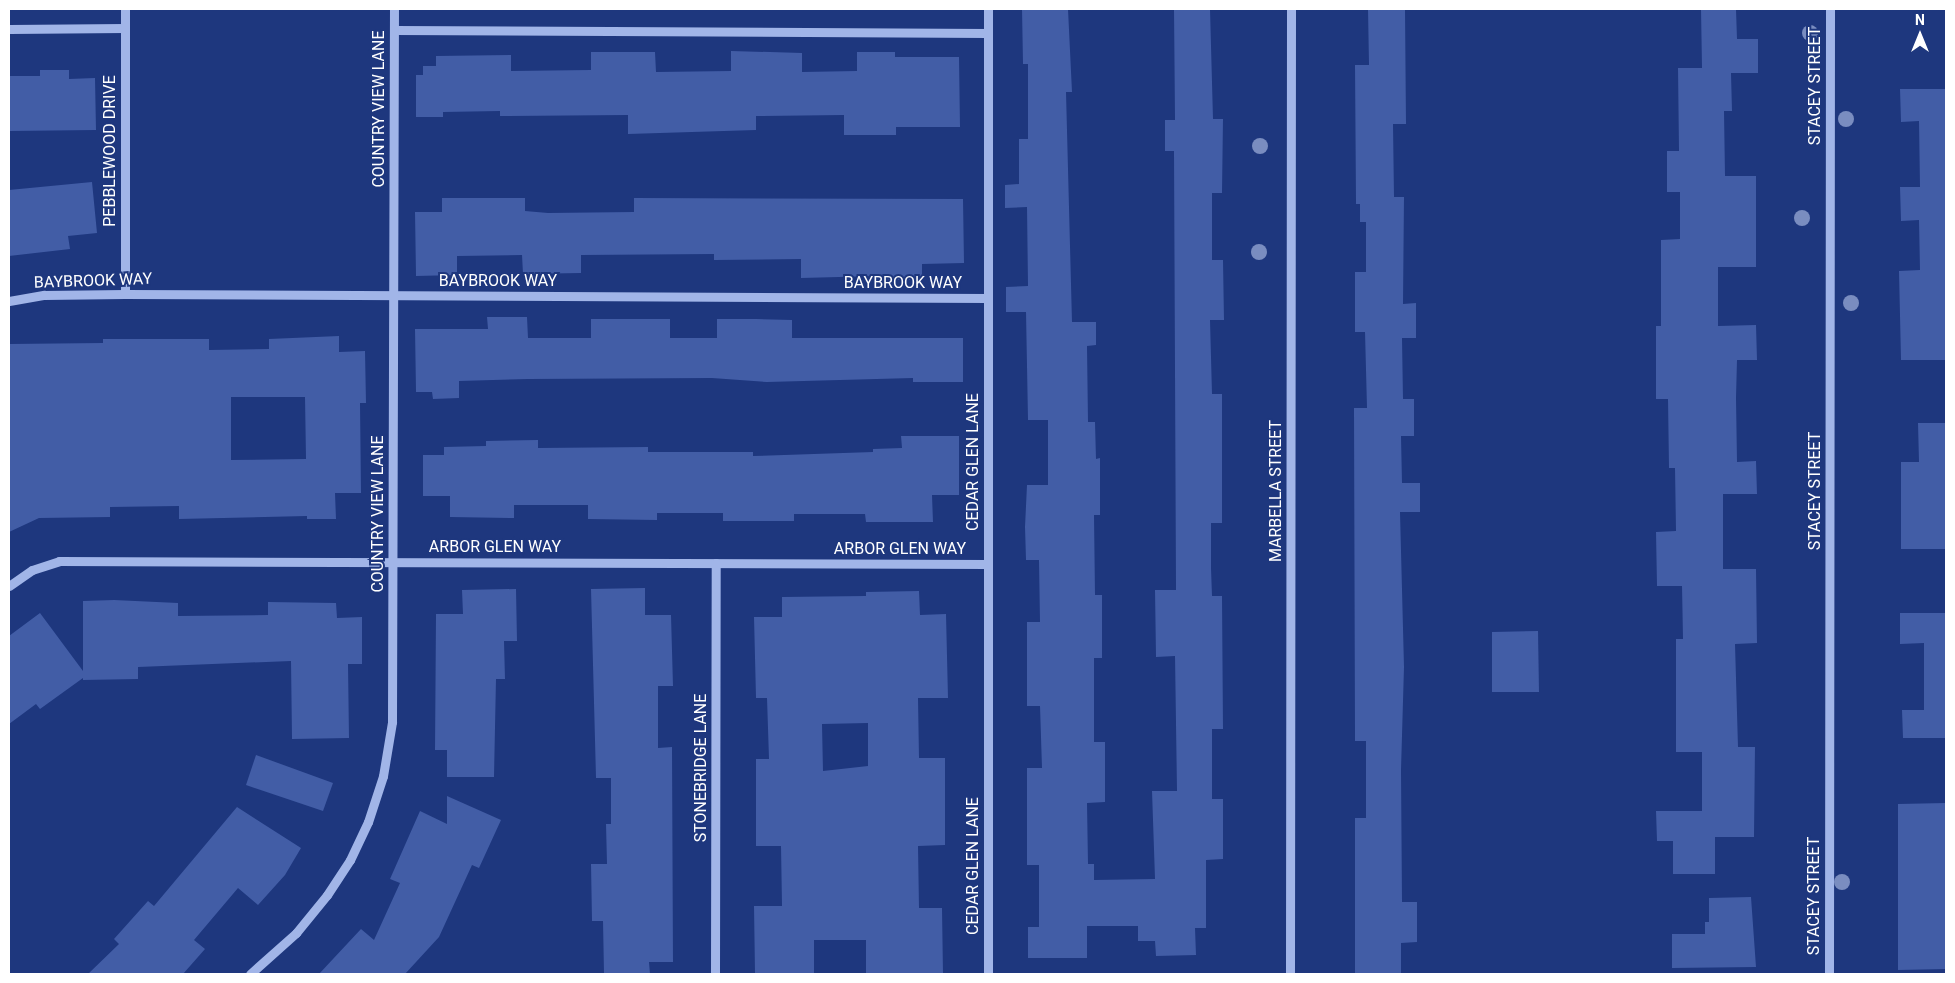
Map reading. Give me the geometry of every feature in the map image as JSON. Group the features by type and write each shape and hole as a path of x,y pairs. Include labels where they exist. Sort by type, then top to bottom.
{"street":[{"name":"PEBBLEWOOD DRIVE","path":"125,9 125,294"},
{"name":"COUNTRY VIEW LANE","path":"250,974 296,933 327,896 350,860 368,822 383,776 392,722 394,561 394,9"},
{"name":"CEDAR GLEN LANE","path":"988,9 988,974"},
{"name":"MARBELLA STREET","path":"1290,974 1291,9"},
{"name":"STACEY STREET","path":"1830,9 1830,974"},
{"path":"9,29 125,28"},
{"path":"394,30 988,33"},
{"name":"BAYBROOK WAY","path":"9,301 44,295 125,294 988,298"},
{"name":"ARBOR GLEN WAY","path":"9,586 32,570 59,561 988,564"},
{"name":"STONEBRIDGE LANE","path":"716,562 716,974"}],"building":[{"path":"1022,9 1068,9 1072,92 1066,92 1072,322 1096,322 1096,345 1087,346 1088,422 1095,422 1096,459 1100,458 1100,515 1094,515 1095,595 1102,595 1102,658 1094,658 1094,742 1105,742 1105,802 1087,803 1088,864 1094,864 1094,880 1155,879 1152,791 1177,791 1175,656 1156,657 1155,590 1176,590 1174,151 1165,151 1165,120 1175,120 1174,9 1210,9 1213,119 1223,119 1222,193 1212,193 1212,260 1223,260 1224,320 1210,320 1212,394 1222,394 1222,523 1211,523 1211,568 1212,596 1222,596 1223,729 1212,729 1212,799 1223,799 1223,859 1206,860 1206,928 1195,928 1196,955 1156,956 1155,941 1138,941 1138,926 1087,926 1087,958 1028,958 1028,927 1039,927 1039,865 1027,865 1027,768 1042,768 1040,706 1027,706 1027,622 1040,622 1039,560 1026,560 1025,527 1027,485 1048,485 1048,420 1028,420 1026,312 1006,312 1006,287 1028,286 1027,207 1005,208 1005,185 1019,184 1019,139 1028,139 1028,64 1023,64"},
{"path":"1368,9 1405,9 1406,124 1393,124 1394,197 1404,197 1403,304 1416,303 1416,338 1402,338 1403,399 1414,399 1414,436 1401,436 1402,483 1420,483 1420,512 1400,512 1404,667 1401,770 1402,902 1417,902 1417,942 1401,943 1401,974 1355,974 1355,818 1366,818 1366,741 1355,741 1354,408 1367,408 1365,332 1355,332 1355,272 1366,272 1366,222 1360,222 1360,204 1356,204 1355,65 1369,65"},
{"path":"1701,9 1736,9 1737,39 1758,39 1758,73 1731,73 1732,111 1724,111 1725,176 1756,176 1756,267 1718,267 1718,326 1756,325 1757,360 1737,360 1736,398 1737,462 1756,461 1757,494 1723,494 1723,569 1756,569 1757,643 1735,644 1738,747 1755,747 1754,837 1715,837 1715,874 1673,874 1673,841 1657,841 1656,811 1702,811 1702,752 1676,752 1676,639 1683,639 1682,586 1657,586 1656,532 1676,531 1675,468 1669,468 1668,399 1656,399 1656,326 1661,326 1661,240 1680,239 1680,192 1667,192 1667,151 1679,151 1678,68 1702,68"},
{"path":"731,51 802,53 802,72 857,71 857,52 895,52 895,57 959,57 960,127 896,127 896,135 844,135 844,115 756,116 756,130 628,134 628,115 500,116 500,111 443,112 443,117 416,117 416,75 423,75 423,66 436,66 436,56 511,55 511,71 591,70 591,52 655,52 656,72 731,71"},
{"path":"40,70 69,70 69,79 95,78 96,130 9,131 9,76 40,76"},
{"path":"1900,89 1946,89 1946,360 1901,360 1899,271 1920,270 1919,220 1901,221 1900,187 1920,187 1919,121 1901,122"},
{"path":"92,182 97,233 68,236 70,249 9,256 9,190"},
{"path":"442,198 525,198 525,211 548,213 634,212 634,198 963,199 964,263 922,264 922,280 877,280 877,276 801,278 801,259 714,260 714,254 581,255 581,273 523,274 522,255 457,256 457,275 416,276 415,212 442,212"},
{"path":"487,317 527,317 528,338 591,338 591,319 670,319 670,338 717,338 717,319 756,319 792,320 792,338 963,338 963,382 913,382 913,378 767,382 712,378 528,379 459,381 459,398 433,399 432,392 416,392 415,329 488,329"},
{"path":"339,336 339,352 365,351 366,403 360,403 361,493 335,493 336,519 307,519 307,516 179,519 179,506 110,507 110,517 39,518 9,532 9,344 103,343 103,339 209,339 209,350 269,349 269,339","holes":["231,397 305,397 306,459 231,460"]},
{"path":"1918,423 1946,423 1946,549 1901,549 1901,462 1919,462"},
{"path":"901,436 959,436 959,495 932,495 933,522 866,522 865,514 794,514 794,521 723,521 723,513 657,513 657,520 588,519 588,505 514,505 514,518 450,517 450,496 423,496 423,455 444,455 444,447 486,446 486,441 538,440 538,448 648,447 648,452 753,452 753,456 873,452 873,449 902,448"},
{"path":"645,588 645,615 671,615 673,686 658,686 658,748 672,747 673,962 649,962 650,974 604,974 603,921 592,921 591,864 607,864 606,824 611,824 611,778 596,778 591,589"},
{"path":"516,589 517,641 504,641 505,679 496,679 494,777 447,777 447,750 435,750 436,614 463,614 462,590"},
{"path":"919,591 920,615 946,614 948,698 918,698 919,758 945,758 945,845 918,846 919,908 942,908 943,974 866,974 866,940 814,940 814,974 755,974 754,906 782,906 781,846 756,846 756,759 769,759 767,698 756,698 754,617 782,617 782,597 866,596 866,592","holes":["868,723 868,766 823,771 822,724"]},
{"path":"114,600 178,603 178,616 268,615 268,602 336,603 337,618 362,617 362,664 348,664 349,738 292,739 291,661 138,667 138,679 83,680 83,678 40,709 36,704 9,724 9,636 40,613 83,671 83,601"},
{"path":"1900,613 1946,613 1946,738 1903,738 1902,710 1924,710 1924,643 1900,644"},
{"path":"1538,631 1539,692 1492,692 1492,632"},
{"path":"256,755 333,783 323,811 246,785"},
{"path":"447,796 501,820 479,868 472,865 439,937 405,974 319,974 361,929 374,940 400,883 390,879 420,811 447,824"},
{"path":"1946,803 1946,969 1898,970 1898,804"},
{"path":"237,807 301,848 285,875 258,905 238,888 194,940 205,949 183,974 88,974 119,944 114,939 148,901 154,906"},
{"path":"1751,897 1756,967 1672,968 1672,934 1705,934 1705,922 1709,922 1709,898"}]}
